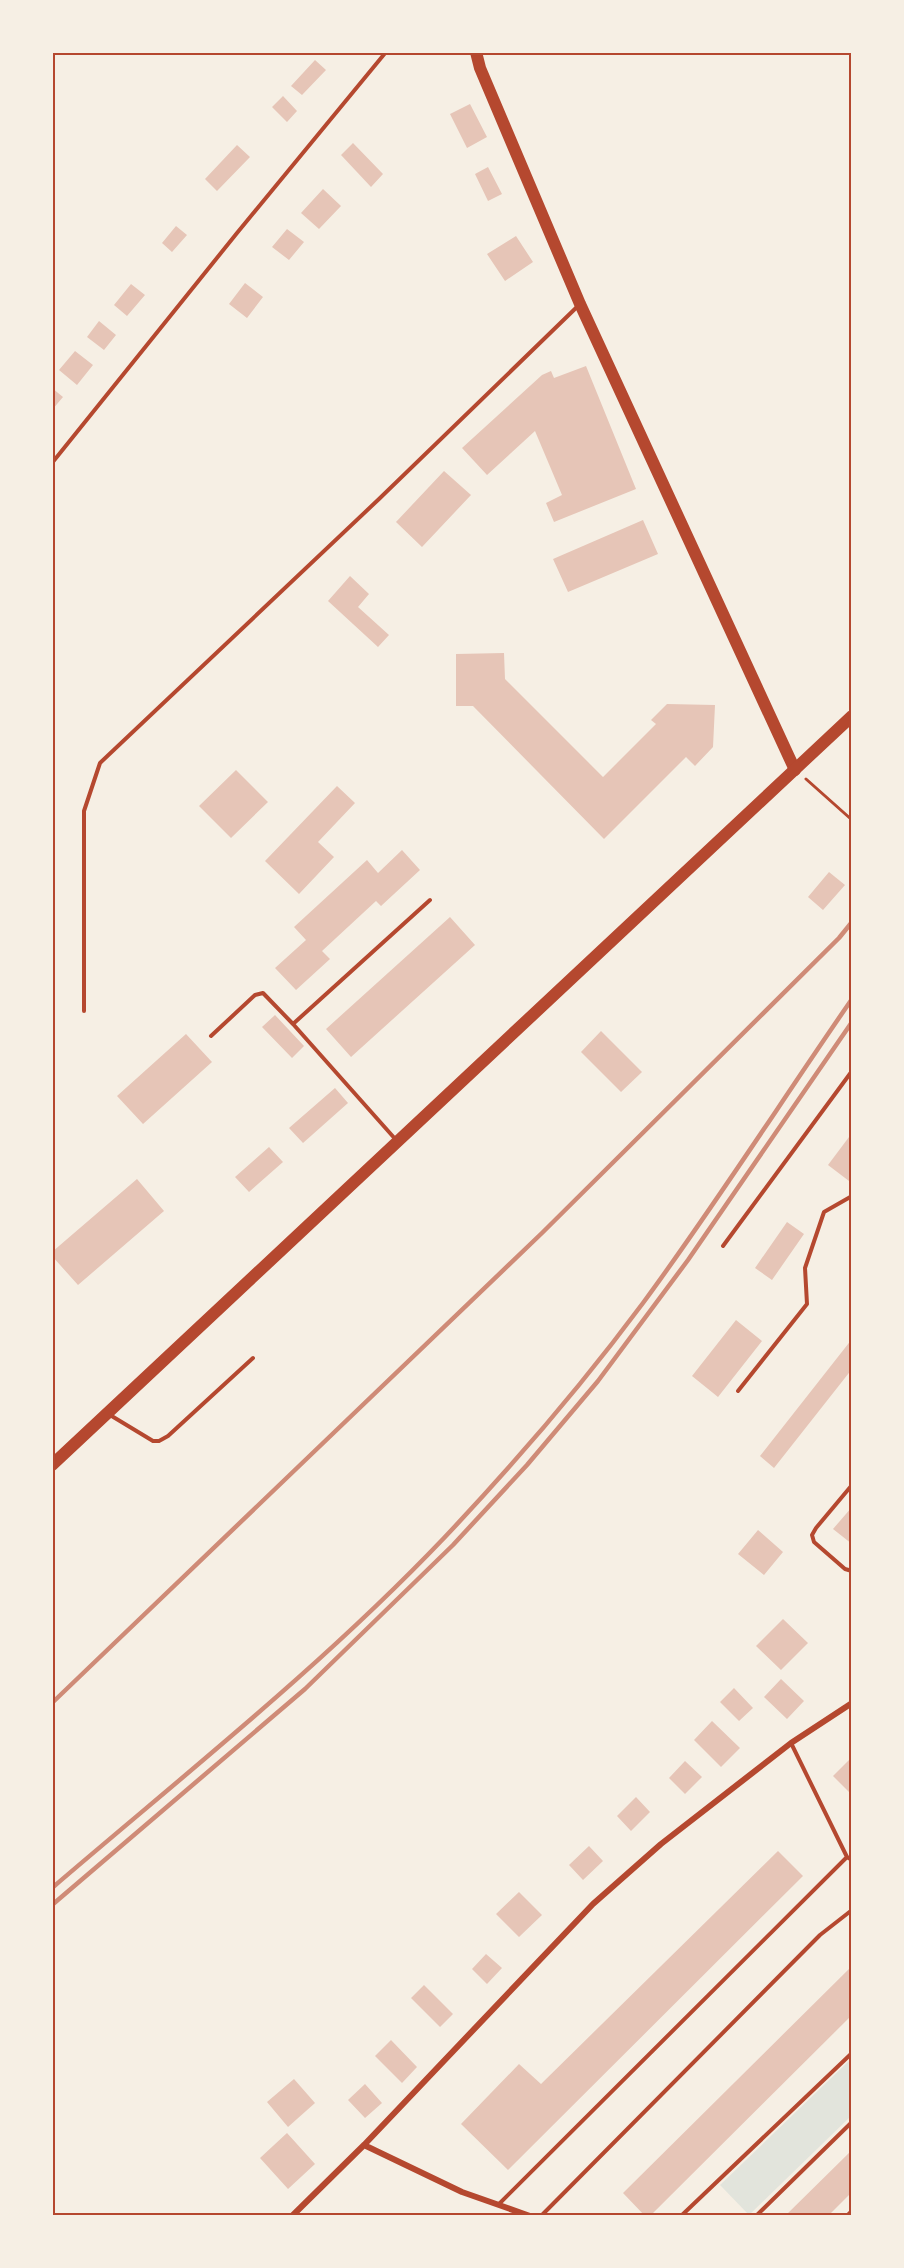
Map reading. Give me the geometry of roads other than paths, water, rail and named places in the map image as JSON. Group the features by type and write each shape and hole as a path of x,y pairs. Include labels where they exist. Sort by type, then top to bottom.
{"main road":[{"path":"476,52 480,68 580,304 795,770"},
{"path":"55,1457 107,1413 852,716"}],"street":[{"path":"292,2216 364,2145 593,1904 661,1844 791,1743 852,1702"},
{"path":"364,2145 462,2192 530,2216"}],"lane":[{"path":"52,463 386,52"},
{"path":"84,1011 84,811 100,763 379,499 580,304"},
{"path":"293,1024 430,900"},
{"path":"211,1036 255,995 263,993 398,1141"},
{"path":"723,1246 852,1071"},
{"path":"738,1392 807,1304 805,1268 824,1212 852,1196"},
{"path":"107,1413 153,1441 159,1441 168,1436 254,1358"},
{"path":"852,1485 812,1535 814,1542 845,1569 852,1571"},
{"path":"791,1743 847,1857 852,1860"},
{"path":"499,2204 847,1857"},
{"path":"541,2216 820,1935 852,1910"},
{"path":"681,2216 852,2054"},
{"path":"756,2216 852,2122"}],"railway":[{"path":"52,1703 542,1233 839,938 852,922"},
{"path":"52,1888 302,1674 398,1585 496,1482 572,1394 643,1303 723,1190 852,999"},
{"path":"52,1905 305,1689 453,1545 527,1465 598,1381 688,1260 852,1022"}]}
